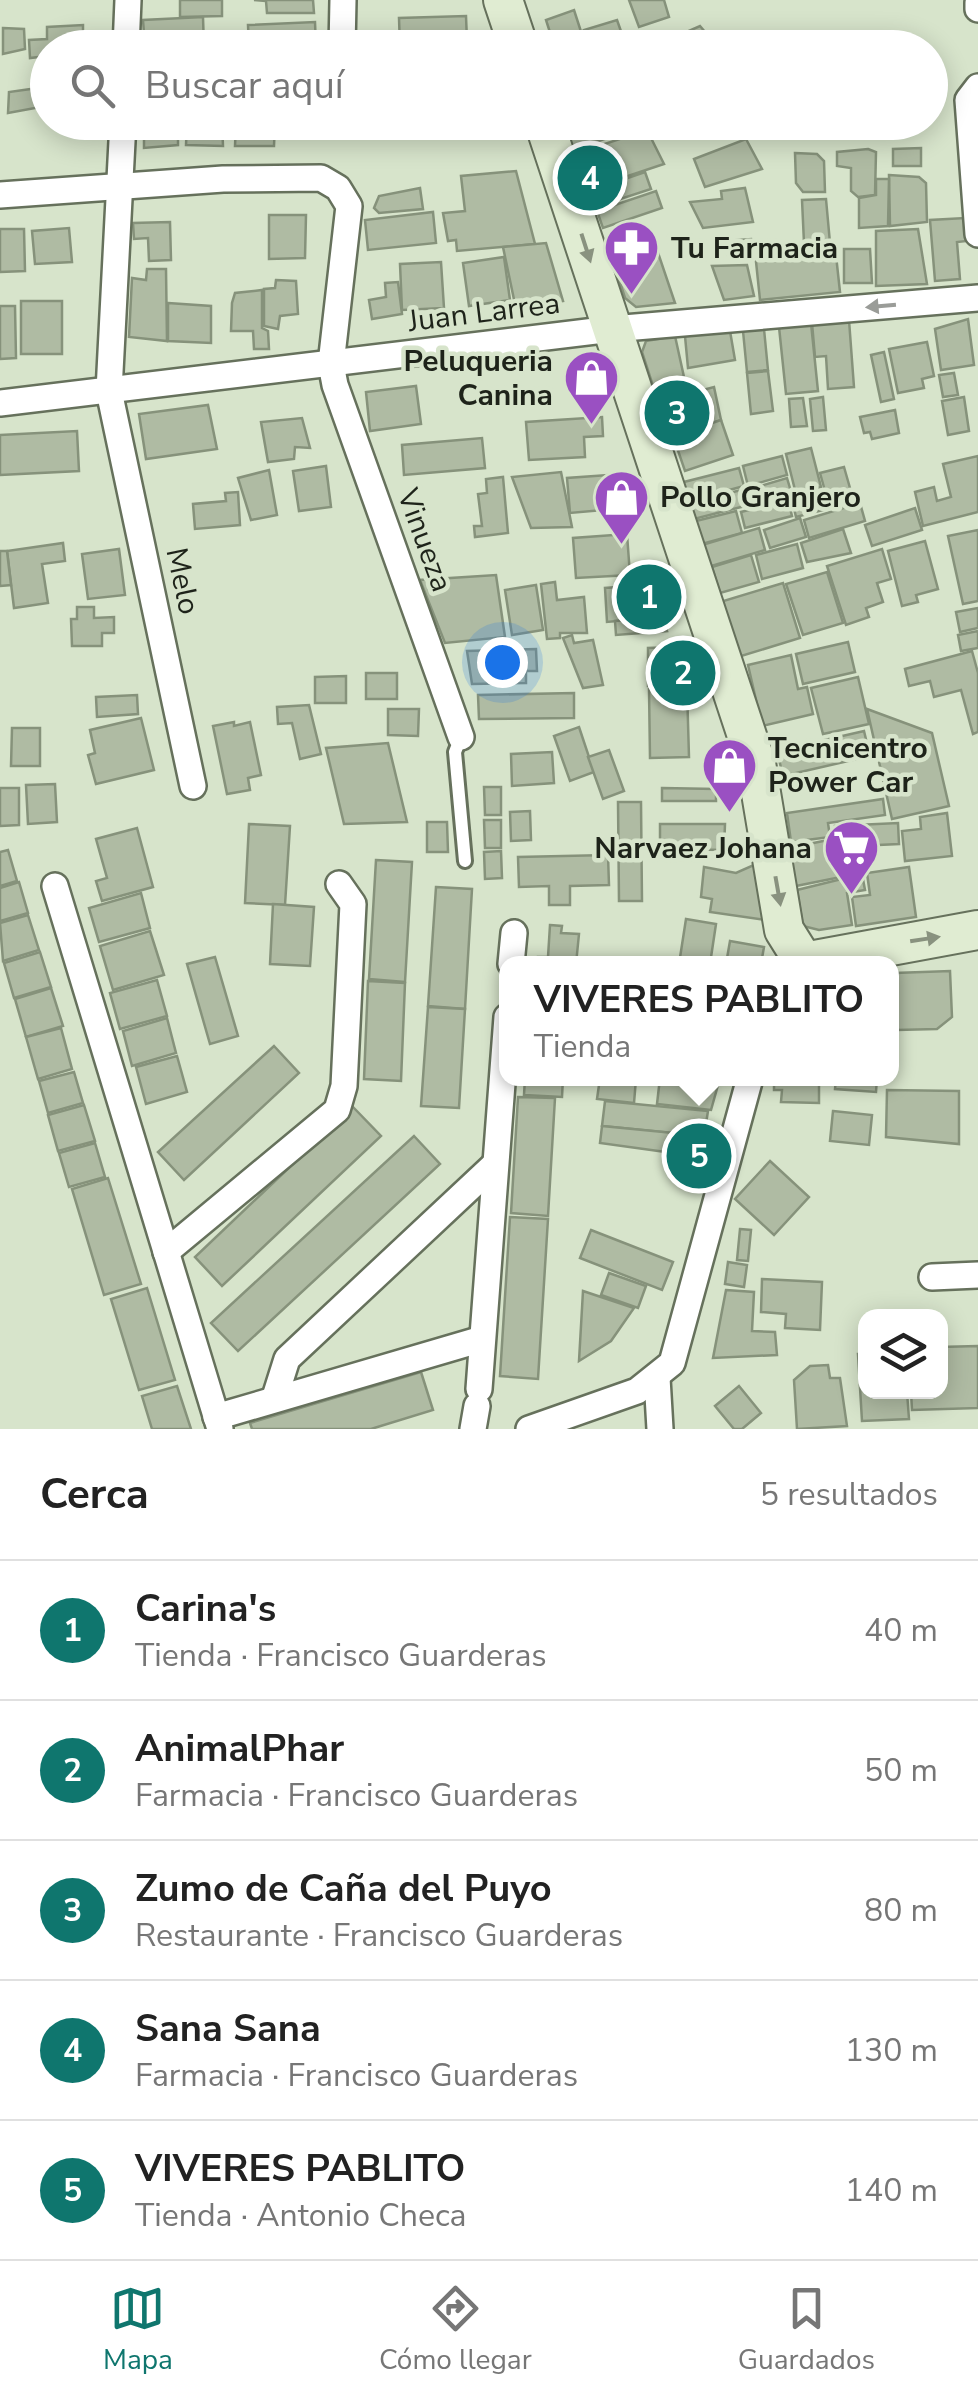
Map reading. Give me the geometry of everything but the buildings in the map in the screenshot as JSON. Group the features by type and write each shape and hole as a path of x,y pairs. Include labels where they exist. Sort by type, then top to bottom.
{"street":[{"path":"127,30 128,0"},
{"path":"342,30 343,0"},
{"path":"503,0 513,30"},
{"path":"978,87 968,100 978,234"},
{"name":"Melo","path":"122,140 109,391 193,786"},
{"path":"550,140 756,763 784,930 799,956"},
{"path":"0,195 223,179 322,178 338,188 349,206 331,364"},
{"name":"Juan Larrea","path":"0,403 612,328 978,298"},
{"name":"Vinueza","path":"331,364 461,737"},
{"path":"166,1252 318,1128 341,1103 352,904 340,884"},
{"path":"55,886 218,1423 276,1397 482,1338"},
{"path":"840,956 978,930"},
{"path":"512,956 514,933"},
{"path":"476,1408 500,1086"},
{"path":"529,1429 637,1391 658,1378 679,1350 748,1086"},
{"path":"276,1397 287,1358 493,1166"},
{"path":"932,1277 978,1274"},
{"path":"658,1378 660,1429"}],"lane":[{"path":"461,737 454,752 465,862"}],"place":[{"name":"Sana Sana","path":"590,178"},
{"name":"Tu Farmacia","path":"632,297"},
{"name":"Zumo de Caña del Puyo","path":"677,413"},
{"name":"Peluqueria Canina","path":"592,427"},
{"name":"Pollo Granjero","path":"621,546"},
{"name":"Carina's","path":"649,597"},
{"name":"AnimalPhar","path":"683,673"},
{"name":"Tecnicentro Power Car","path":"729,814"},
{"name":"Narvaez Johana","path":"851,897"},
{"name":"VIVERES PABLITO","path":"699,1156"}]}
